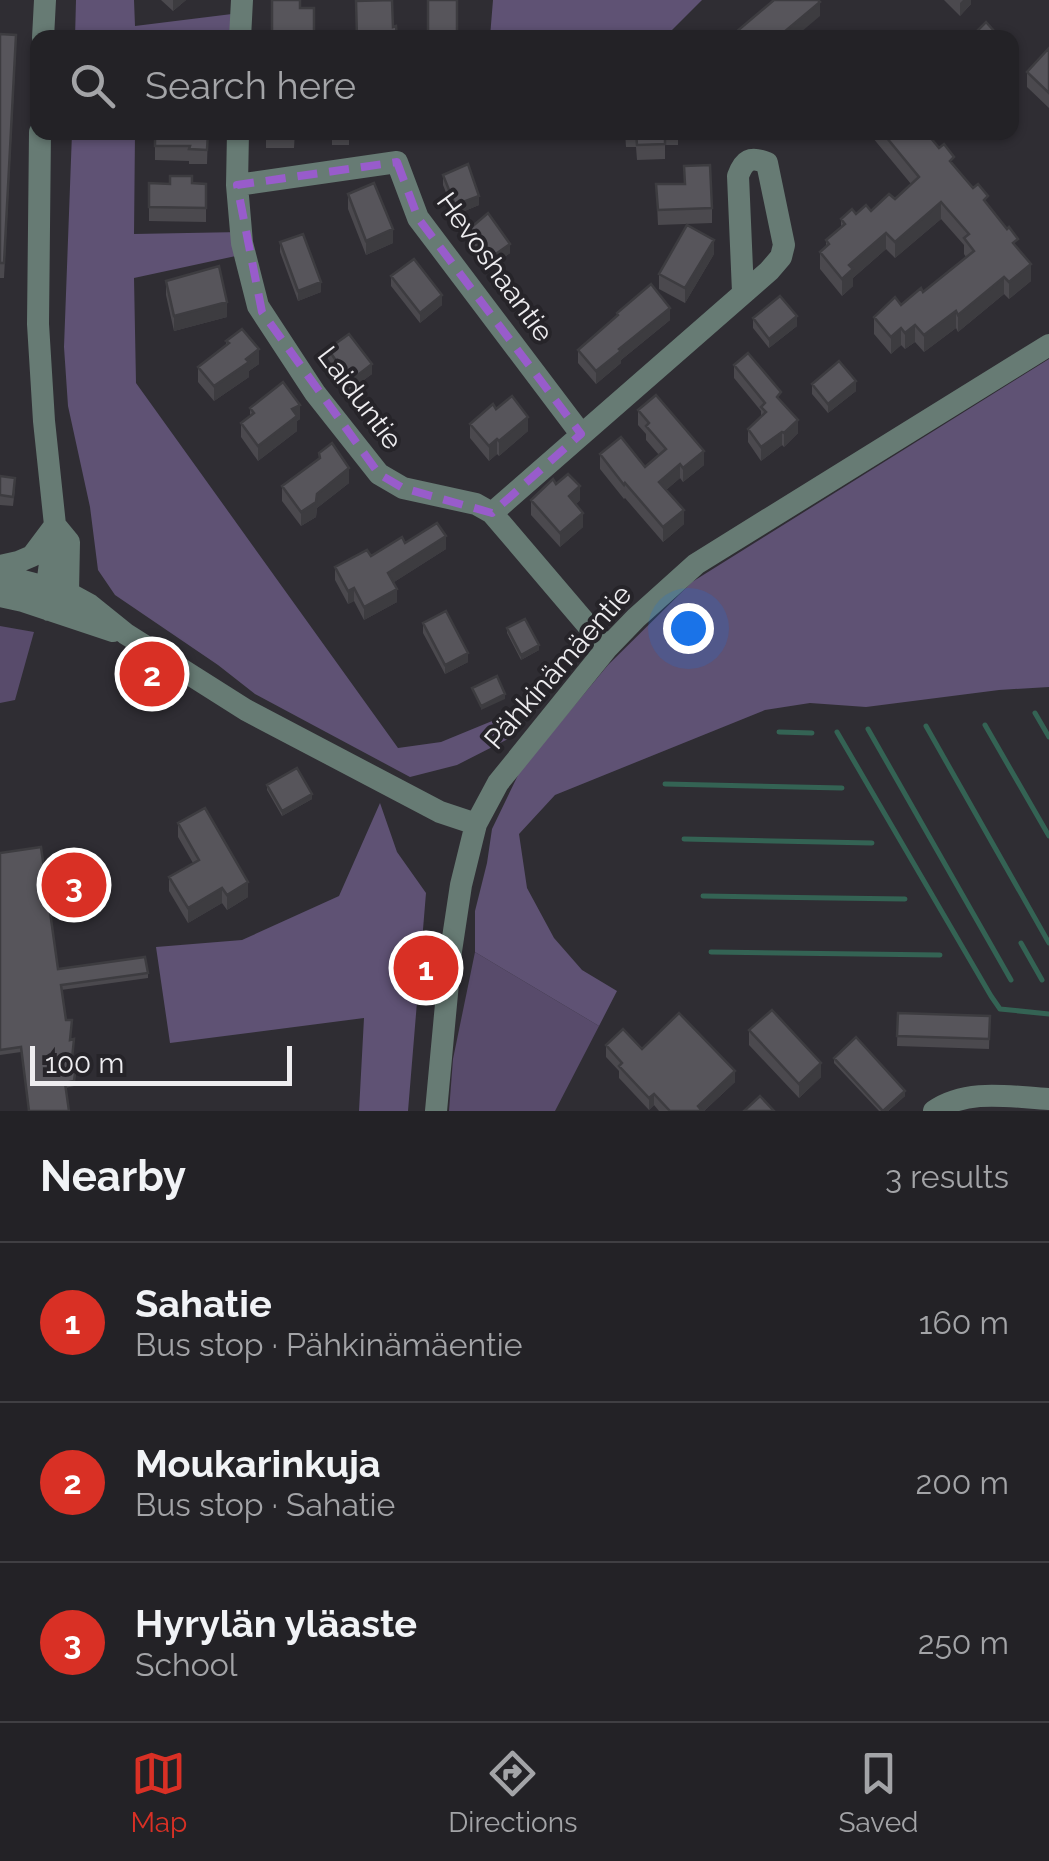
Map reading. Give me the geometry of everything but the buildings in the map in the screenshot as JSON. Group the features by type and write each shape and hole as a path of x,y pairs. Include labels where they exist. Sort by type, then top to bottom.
{"street":[{"path":"43,30 45,0"},
{"path":"240,30 242,0"},
{"path":"40,140 38,324 55,525 55,596"},
{"name":"Laiduntie","path":"238,140 236,185 242,243 258,306 326,408 379,474 403,488 476,504 492,513"},
{"path":"607,648 492,513 744,292 781,256 784,245 767,163 758,159 743,163 738,176 744,292"},
{"name":"Hevoshaantie","path":"236,185 397,162 418,218 581,434"},
{"name":"Pähkinämäentie","path":"436,1111 450,952 461,885 476,824 498,784 607,648 696,564 1049,345"},
{"path":"0,566 32,556 55,525"},
{"path":"0,575 55,596 126,634 281,730 440,812 476,824"},
{"path":"0,596 55,596"},
{"path":"934,1111 955,1099 981,1095 1049,1099"}],"highlighted area":[{"path":"397,162 418,218 581,434 492,513 403,488 379,474 262,312 237,185"}],"shaded area":[{"path":"76,0 134,0 135,26 240,13 237,30 75,30"},
{"path":"493,0 702,0 672,30 491,30"},
{"path":"72,140 135,140 134,234 241,232 245,254 134,278 136,383 398,748 441,742 497,719 508,739 457,765 410,777 255,694 115,595 98,570 90,507 68,406 64,347"},
{"path":"1049,359 1049,687 866,707 810,703 765,710 555,795 519,834 527,888 554,938 582,970 617,991 599,1026 475,952 475,911 492,829 520,771 608,665 692,582"},
{"path":"0,626 34,632 15,700 0,703"},
{"path":"380,803 397,852 426,893 408,1111 359,1111 364,1018 170,1043 156,947 242,940 339,896"},
{"path":"475,952 599,1026 555,1111 449,1111 453,1059"}],"waterway":[{"path":"1035,713 1049,737"},
{"path":"985,725 1049,836"},
{"path":"926,726 1049,943"},
{"path":"868,729 1011,980"},
{"path":"779,732 812,733"},
{"path":"837,732 1000,1009 1049,1014"},
{"path":"665,784 842,788"},
{"path":"684,839 872,843"},
{"path":"703,896 905,899"},
{"path":"1021,943 1042,980"},
{"path":"711,952 940,955"}],"place":[{"name":"Moukarinkuja","path":"152,674"},
{"name":"Hyrylän yläaste","path":"74,885"},
{"name":"Sahatie","path":"426,968"}]}
